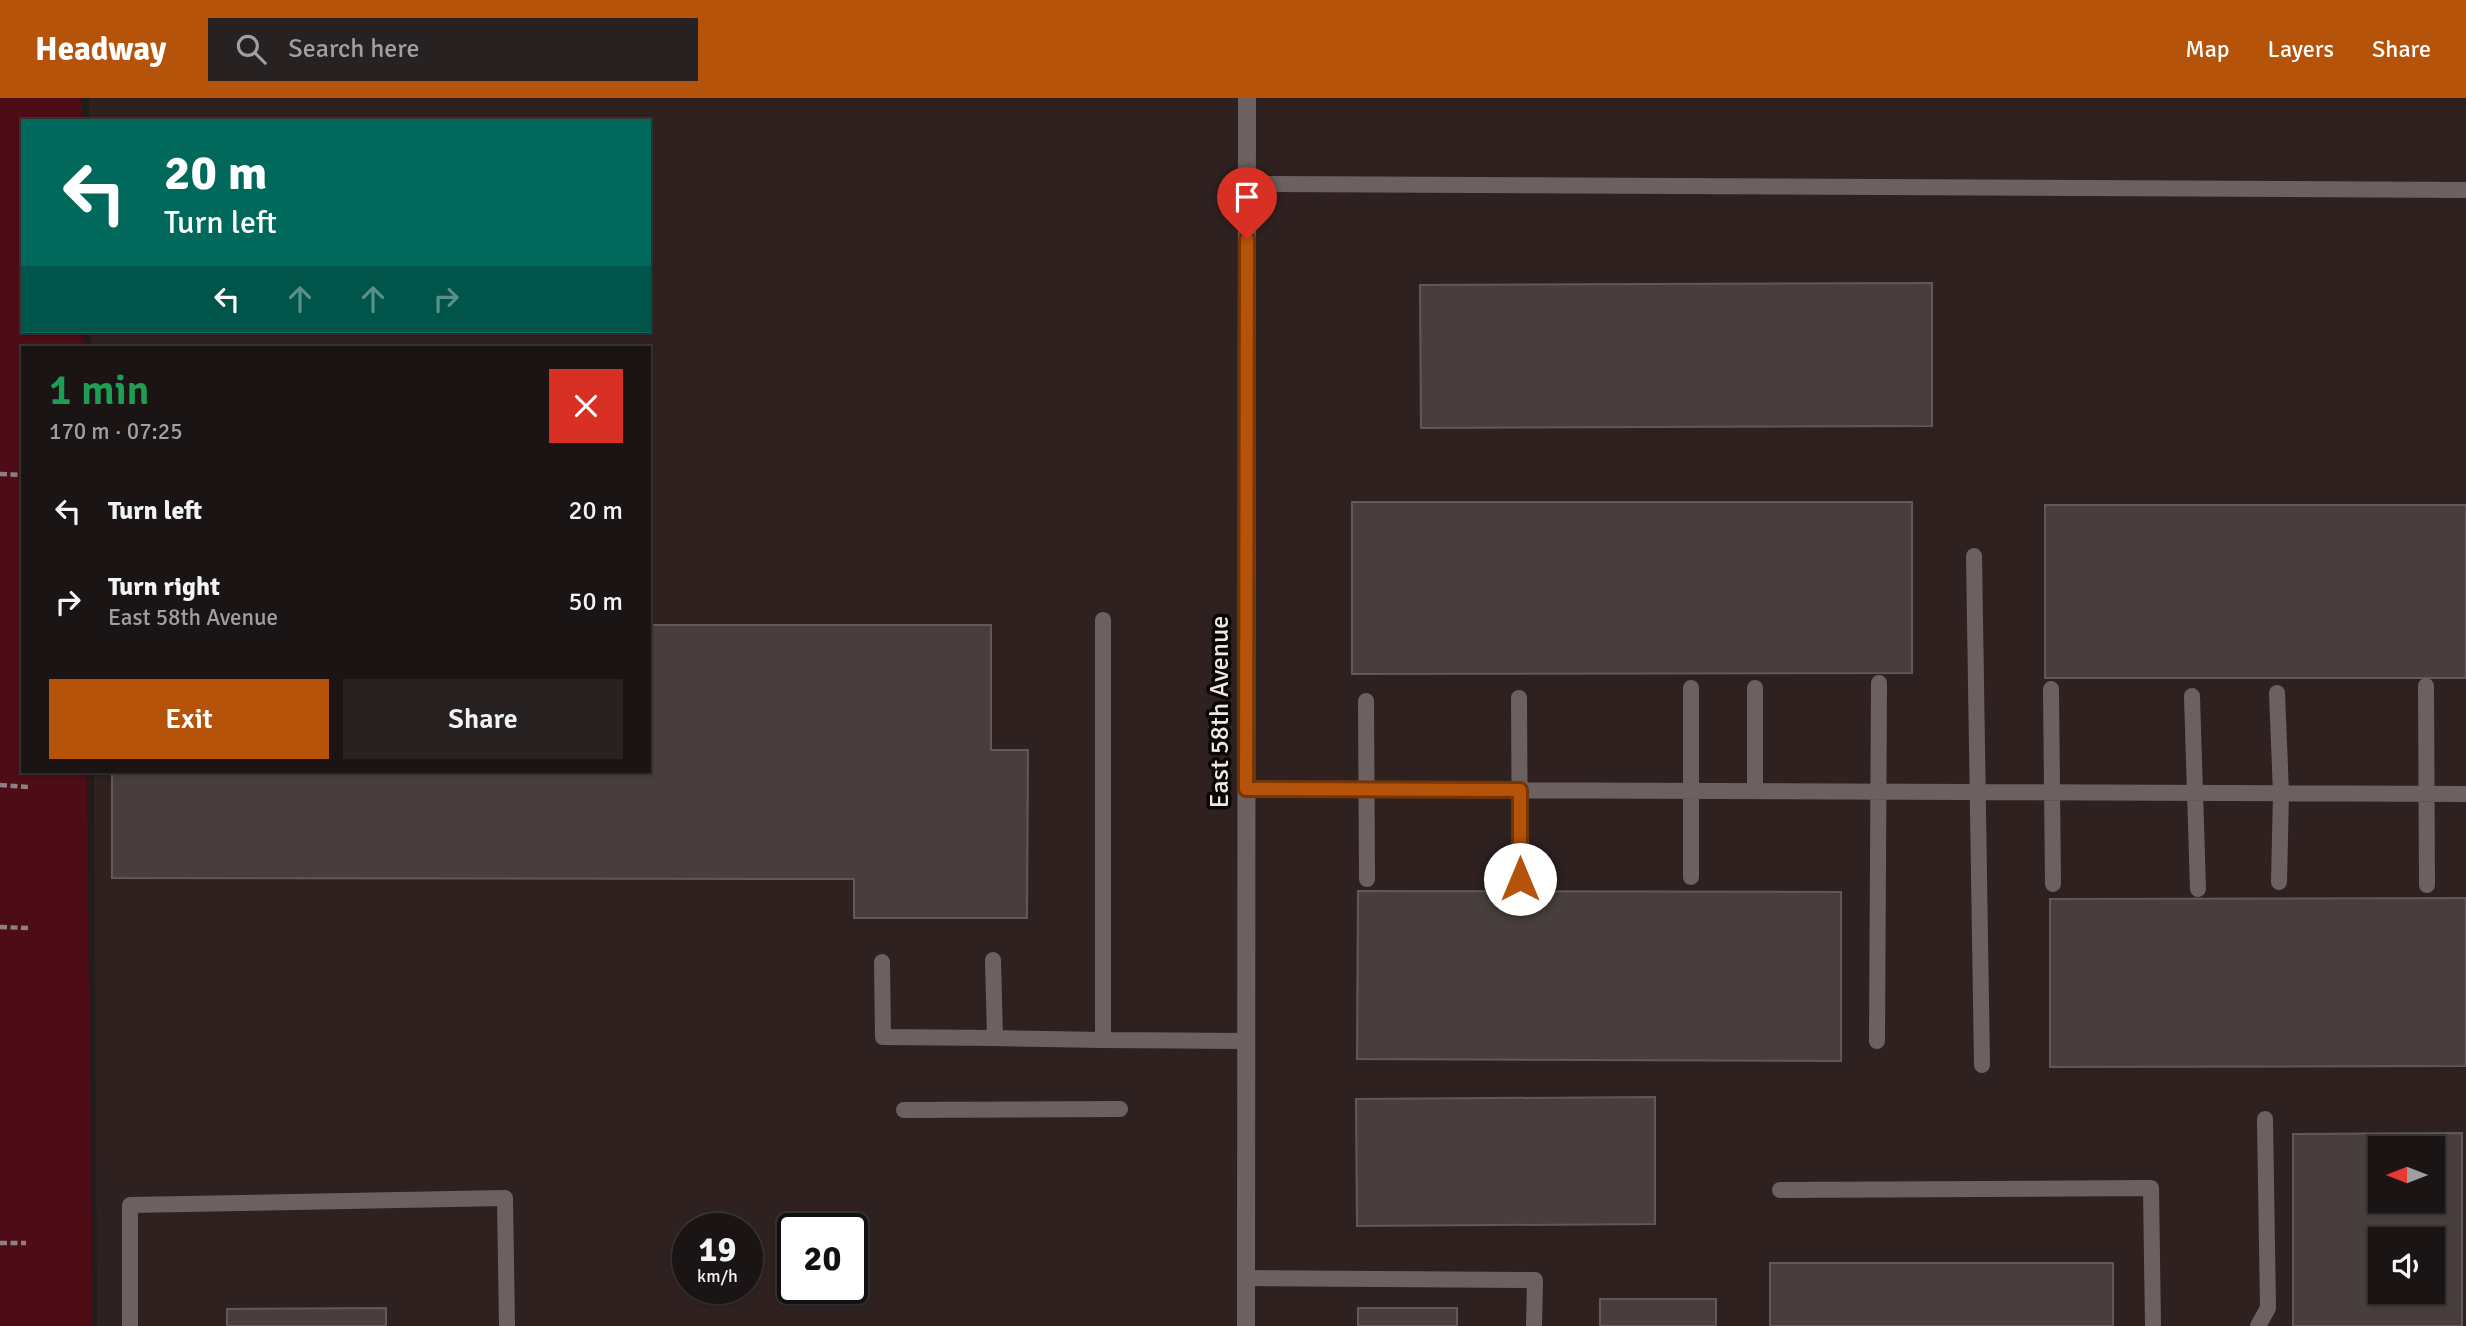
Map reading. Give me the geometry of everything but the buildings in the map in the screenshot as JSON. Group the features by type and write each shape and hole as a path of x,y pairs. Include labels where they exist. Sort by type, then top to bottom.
{"street":[{"name":"East 58th Avenue","path":"1246,1326 1247,98"}],"lane":[{"path":"1247,184 2466,190"},
{"path":"1974,556 1982,1065"},
{"path":"1103,620 1103,1040"},
{"path":"1877,1041 1879,683"},
{"path":"2426,686 2427,885"},
{"path":"1691,688 1691,877"},
{"path":"1755,688 1755,790"},
{"path":"2051,690 2053,884"},
{"path":"2277,693 2281,793 2279,883"},
{"path":"2192,696 2198,889"},
{"path":"1518,698 1520,879"},
{"path":"1366,701 1367,879"},
{"path":"1246,789 2466,794"},
{"path":"993,961 995,1038"},
{"path":"882,962 883,1037 1246,1041"},
{"path":"904,1110 1120,1109"},
{"path":"2258,1326 2268,1308 2265,1119"},
{"path":"1780,1190 2151,1188 2153,1326"},
{"path":"130,1326 130,1205 505,1198 507,1326"},
{"path":"1246,1278 1535,1280 1534,1326"}],"path":[{"path":"0,474 21,474"},
{"path":"0,785 29,787"},
{"path":"0,927 28,928"},
{"path":"0,1242 26,1243"}],"shaded area":[{"path":"0,98 81,98 82,119 21,119 21,333 83,333 84,346 21,346 21,773 87,773 92,1326 0,1326"},
{"path":"89,98 2466,98 2466,1326 97,1326 94,773 651,773 651,346 91,346 91,333 651,333 651,119 89,119"}],"route":[{"path":"1247,239 1246,789 1520,790 1520,879"}]}
